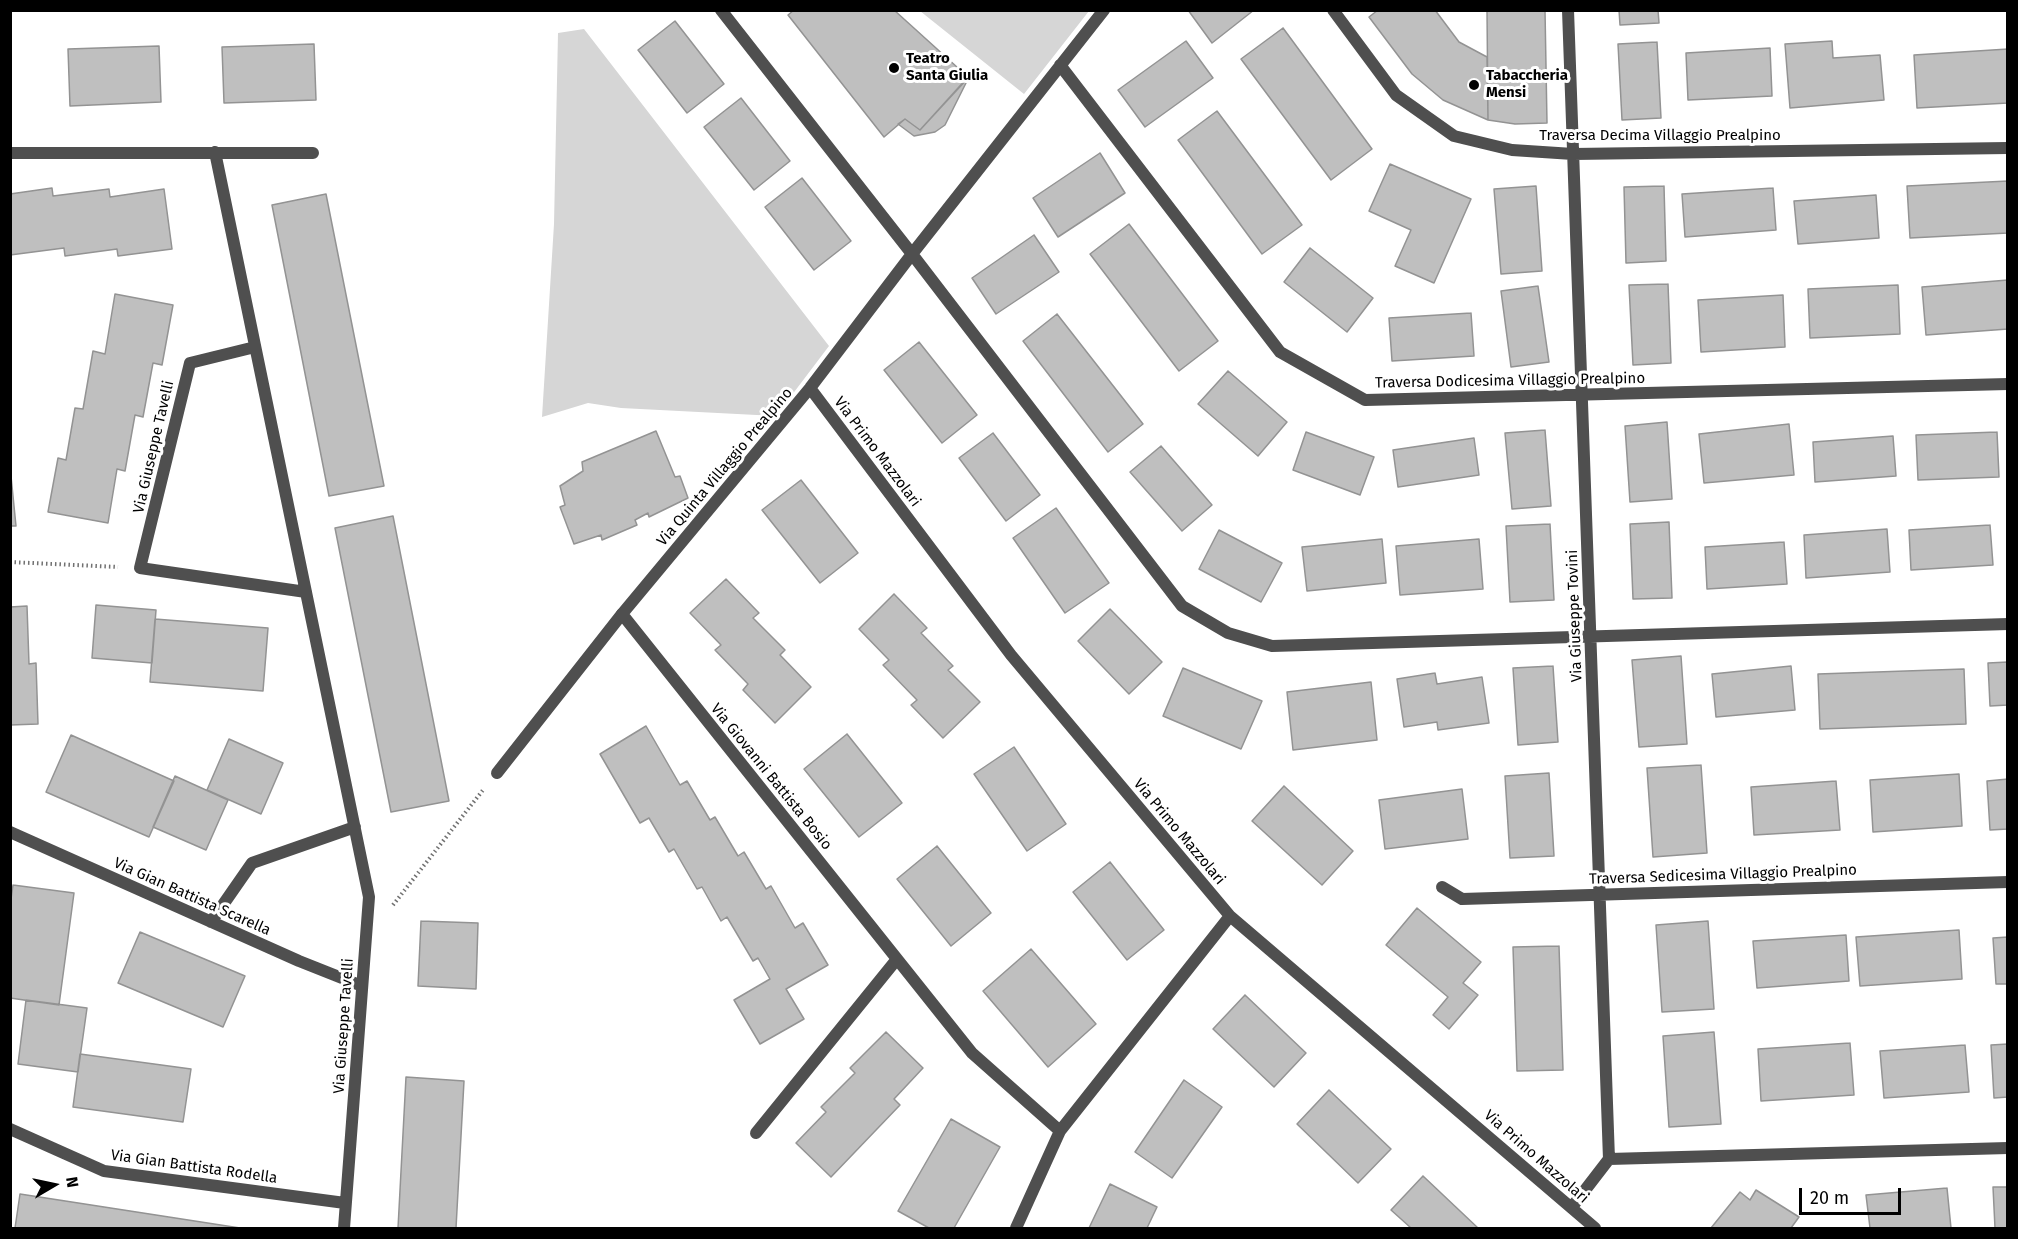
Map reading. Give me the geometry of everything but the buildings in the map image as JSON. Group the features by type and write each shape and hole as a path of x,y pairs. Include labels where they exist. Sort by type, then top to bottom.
{"street":[{"path":"721,10 1182,606 1218,627 1272,646 2007,624"},
{"name":"Via Quinta Villaggio Prealpino","path":"497,773 622,614 810,388 1104,10"},
{"name":"Traversa Decima Villaggio Prealpino","path":"1333,10 1396,95 1454,136 1512,150 1573,154 2007,148"},
{"name":"Via Giuseppe Tovini","path":"1568,10 1609,1159"},
{"name":"Traversa Dodicesima Villaggio Prealpino","path":"1060,64 1280,352 1365,400 2007,384"},
{"name":"Via Giuseppe Tavelli","path":"214,152 369,897 344,1228"},
{"path":"10,153 313,153"},
{"name":"Via Giuseppe Tavelli","path":"141,568 189,363 255,347"},
{"name":"Via Primo Mazzolari","path":"810,388 1011,655 1230,916 1595,1228"},
{"path":"141,568 306,592"},
{"name":"Via Giovanni Battista Bosio","path":"622,614 972,1053 1060,1131"},
{"path":"212,922 252,863 355,827"},
{"name":"Via Gian Battista Scarella","path":"10,832 362,986"},
{"name":"Traversa Sedicesima Villaggio Prealpino","path":"1442,887 1462,899 2007,882"},
{"path":"1016,1228 1060,1131 1230,916"},
{"path":"756,1133 897,959"},
{"name":"Via Gian Battista Rodella","path":"10,1129 104,1171 345,1203"},
{"path":"1572,1207 1609,1159 2007,1148"}],"path":[{"path":"10,562 141,568"},
{"path":"366,940 497,773"}],"shaded area":[{"path":"920,11 1089,11 1024,94"},
{"path":"584,29 829,346 776,416 621,408 588,403 542,417 554,224 558,33"}],"place":[{"name":"Teatro Santa Giulia","path":"894,68"},
{"name":"Tabaccheria Mensi","path":"1474,85"}]}
